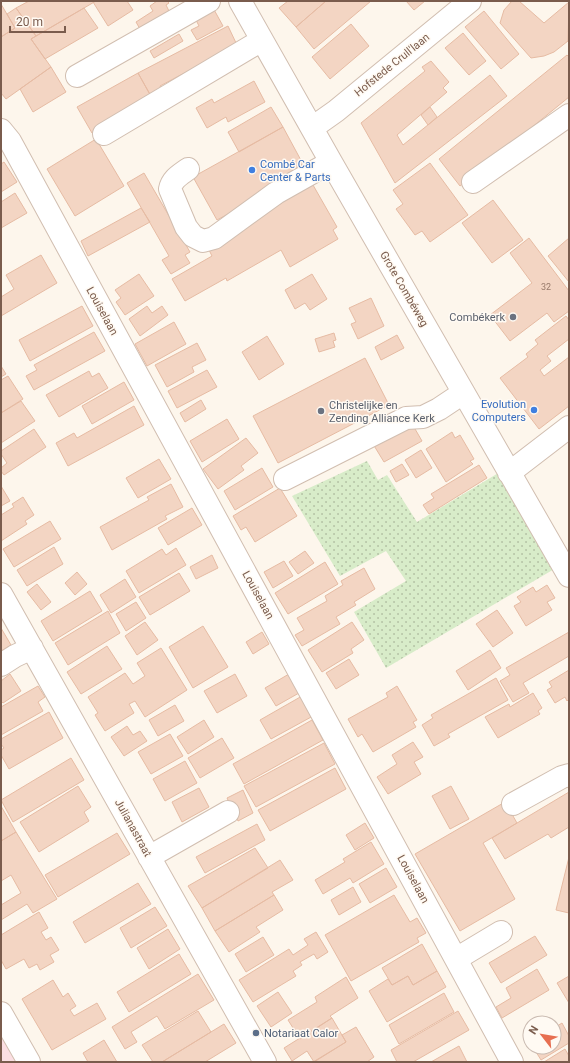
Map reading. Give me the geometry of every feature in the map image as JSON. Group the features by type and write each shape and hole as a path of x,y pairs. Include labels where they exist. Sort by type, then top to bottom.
{"street":[{"path":"77,76 209,1"},
{"name":"Grote Combéweg","path":"240,1 569,576"},
{"name":"Hofstede Crull'laan","path":"312,128 336,111 470,1"},
{"path":"104,134 262,40"},
{"path":"473,182 569,115"},
{"name":"Louiselaan","path":"1,130 10,141 512,1062"},
{"path":"188,169 176,178 171,184 170,189 186,227 193,236 203,241 214,238 276,193 331,162"},
{"path":"285,479 406,418 423,416 439,409 463,393"},
{"path":"509,473 569,427"},
{"name":"Julianastraat","path":"1,594 149,857 259,1060"},
{"path":"1,665 32,648"},
{"path":"513,804 562,777 569,775"},
{"path":"149,857 228,812"},
{"path":"456,959 501,932"},
{"path":"1,1013 29,1062"}],"shaded area":[{"path":"1,1030 19,1062 1,1062"}],"green space":[{"path":"367,461 378,480 387,475 417,522 500,472 556,568 386,668 354,612 406,581 386,551 340,576 292,496"}],"building":[{"path":"29,1 96,1 36,36 16,8"},
{"path":"127,1 133,10 108,26 93,2"},
{"path":"157,1 167,1 169,3 166,5 169,11 140,29 136,22 153,11 150,6"},
{"path":"288,1 326,1 296,27 279,8"},
{"path":"326,1 371,1 314,49 296,27"},
{"path":"406,1 425,1 414,10"},
{"path":"512,1 519,1 544,23 569,2 568,41 554,52 544,56 531,58 500,23 504,10"},
{"path":"1,4 15,28 1,37"},
{"path":"212,6 223,26 197,40 191,30 199,26 194,16"},
{"path":"16,8 36,36 31,39 51,67 6,99 1,93 1,37 15,28 7,14"},
{"path":"84,8 98,28 45,59 31,39"},
{"path":"484,11 519,54 501,69 465,27"},
{"path":"351,24 369,46 330,79 312,57"},
{"path":"228,26 237,45 160,86 163,92 152,98 138,73"},
{"path":"463,33 486,61 469,75 445,48"},
{"path":"179,34 183,41 154,58 150,51"},
{"path":"567,55 569,57 569,97 460,186 439,159"},
{"path":"431,61 449,82 443,88 447,92 397,135 403,145 490,75 507,96 395,183 361,123 425,71 422,67"},
{"path":"51,67 66,92 33,112 20,89"},
{"path":"138,73 152,98 92,133 77,107"},
{"path":"254,81 265,102 228,122 226,117 207,128 196,108 212,99 214,103"},
{"path":"271,107 283,127 239,152 228,132"},
{"path":"430,107 437,117 428,125 421,115"},
{"name":"Combé Car Center & Parts","path":"283,127 303,164 297,167 301,174 217,220 193,177"},
{"path":"96,139 124,186 75,216 47,169"},
{"path":"4,162 17,182 1,192 1,164"},
{"path":"430,163 468,215 430,242 422,231 415,235 396,209 403,204 393,190"},
{"path":"144,173 190,252 185,255 190,263 171,274 162,260 169,256 127,183"},
{"path":"309,178 337,227 333,230 338,239 290,267 281,250 227,281 226,278 185,301 172,279 212,256 207,246 282,203 278,196"},
{"path":"15,193 27,213 1,228 1,202"},
{"path":"493,200 523,240 492,263 462,223"},
{"path":"141,208 150,222 88,256 81,241"},
{"path":"529,238 569,291 569,311 554,322 547,313 510,341 490,315 532,283 510,253"},
{"path":"569,238 569,282 548,256"},
{"path":"41,255 57,283 1,316 1,297 14,289 6,275"},
{"path":"139,274 154,296 125,315 116,302 121,298 115,290"},
{"path":"312,274 327,299 310,310 305,303 295,309 285,290"},
{"path":"371,298 384,326 358,339 351,324 356,322 349,308"},
{"path":"82,306 93,326 30,361 19,340"},
{"path":"147,306 152,313 162,306 168,315 140,336 129,319"},
{"path":"566,316 569,320 569,339 547,356 551,361 540,370 544,376 569,357 569,406 539,429 500,378 528,357 526,354 538,344 535,340"},
{"path":"174,322 186,344 147,366 135,344"},
{"path":"94,332 105,351 34,390 26,376 37,370 34,365"},
{"path":"334,333 336,340 333,341 335,347 319,352 315,339"},
{"path":"397,335 404,348 381,360 375,347"},
{"path":"267,336 284,364 259,380 242,352"},
{"path":"197,343 206,360 192,367 194,372 167,387 155,365"},
{"name":"Christelijke en Zending Alliance Kerk","path":"365,358 389,405 278,463 253,416"},
{"path":"1,366 6,374 1,377"},
{"path":"207,370 217,387 177,408 168,391"},
{"path":"89,371 92,377 99,373 108,388 59,417 46,395"},
{"path":"8,376 23,399 1,413 1,380"},
{"path":"124,382 134,400 92,424 82,406"},
{"path":"201,400 206,409 185,422 180,413"},
{"path":"21,401 35,421 1,443 1,413"},
{"path":"134,406 144,425 68,466 56,443 74,433 77,438"},
{"path":"227,419 239,439 202,462 190,441"},
{"path":"411,422 422,441 384,462 373,444"},
{"path":"34,429 46,447 4,475 1,468 7,463 1,454 1,451"},
{"path":"452,432 455,438 460,435 474,459 470,461 473,464 446,482 426,449"},
{"path":"246,438 258,453 241,466 244,470 218,489 203,469"},
{"path":"421,450 432,468 416,478 405,460"},
{"path":"159,459 171,479 138,498 126,478"},
{"path":"402,464 409,475 396,482 390,471"},
{"path":"479,465 487,478 429,514 423,505 434,498 431,494"},
{"path":"262,468 273,487 235,510 224,491"},
{"path":"171,484 183,507 165,516 167,519 112,550 100,527 149,500 147,497"},
{"path":"1,486 10,501 1,506"},
{"path":"280,488 297,516 255,542 246,527 241,530 233,516"},
{"path":"23,497 34,515 25,521 27,524 1,541 1,515 14,507 12,504"},
{"path":"192,508 202,525 168,545 158,528"},
{"path":"50,521 61,539 14,567 3,549"},
{"path":"54,547 63,564 27,586 17,570"},
{"path":"176,548 186,565 139,593 126,571 162,549 166,555"},
{"path":"305,551 314,563 298,574 289,562"},
{"path":"212,555 218,568 196,579 190,567"},
{"path":"284,561 293,576 273,588 264,572"},
{"path":"325,562 338,584 288,614 275,593"},
{"path":"364,568 375,589 354,602 356,605 336,617 340,624 302,646 295,635 304,630 297,618 327,601 325,596 343,585 341,581"},
{"path":"77,572 87,584 75,595 65,583"},
{"path":"179,573 190,591 150,615 139,597"},
{"path":"125,579 136,597 111,613 100,595"},
{"path":"37,584 51,602 41,610 27,592"},
{"path":"547,585 555,598 547,602 552,610 526,626 514,606 521,602 517,597 533,587 536,592"},
{"path":"90,591 102,611 53,641 41,621"},
{"path":"136,602 146,618 126,631 116,614"},
{"path":"497,610 513,633 493,647 476,624"},
{"path":"108,611 120,633 68,665 55,643"},
{"path":"145,622 158,640 137,655 125,636"},
{"path":"352,622 364,640 351,649 353,653 322,672 308,650"},
{"path":"203,626 228,667 193,688 169,647"},
{"path":"1,628 11,645 1,651"},
{"path":"262,632 269,644 253,654 246,642"},
{"path":"569,632 569,656 523,683 529,693 513,702 500,681 510,675 506,668"},
{"path":"107,646 122,669 81,694 67,672"},
{"path":"161,648 187,690 145,717 135,701 129,704 134,713 105,731 95,715 98,713 88,697 125,673 133,684 145,676 137,663"},
{"path":"490,650 501,668 468,690 456,671"},
{"path":"349,659 359,675 336,689 326,673"},
{"path":"569,670 569,699 567,701 565,697 555,703 547,690 552,687 549,682"},
{"path":"10,674 21,691 3,703 1,701 1,681"},
{"path":"235,674 247,696 217,713 204,691"},
{"path":"289,674 299,693 276,706 265,688"},
{"path":"496,678 508,700 448,734 450,737 434,746 422,725 433,718 431,715"},
{"path":"38,686 45,697 38,702 43,711 1,735 1,707"},
{"path":"397,686 417,720 413,722 416,727 373,752 362,734 358,737 348,719 388,697 386,693"},
{"path":"533,693 542,708 538,711 540,714 498,738 485,717 509,704 510,707"},
{"path":"302,696 313,716 271,739 260,720"},
{"path":"175,705 184,721 158,736 149,720"},
{"path":"49,712 63,738 9,769 1,755 1,750 4,748 1,744 1,739"},
{"path":"204,720 214,737 188,754 177,737"},
{"path":"312,720 323,740 244,784 233,764"},
{"path":"127,726 133,735 140,731 147,741 124,756 111,737"},
{"path":"170,734 183,756 151,774 138,752"},
{"path":"222,738 234,758 200,778 188,758"},
{"path":"413,742 423,757 414,762 421,774 388,794 377,777 397,764 392,755"},
{"path":"324,743 335,764 256,807 244,786"},
{"path":"71,758 84,780 13,822 1,800"},
{"path":"185,761 197,783 165,801 153,779"},
{"path":"335,768 346,789 270,831 258,810"},
{"path":"78,786 91,807 84,812 89,821 39,852 20,822"},
{"path":"451,786 469,819 450,829 432,796"},
{"path":"199,788 209,807 182,822 172,802"},
{"path":"243,790 253,813 238,821 227,798"},
{"path":"569,792 569,827 551,838 548,834 505,859 492,838"},
{"path":"505,802 517,823 483,843 515,899 460,931 415,854"},
{"path":"1,806 16,832 1,841"},
{"path":"365,823 374,838 355,850 346,835"},
{"path":"257,824 265,840 205,873 196,857"},
{"path":"16,832 57,899 33,913 27,904 1,920 1,905 21,893 11,875 1,881 1,841"},
{"path":"117,833 130,854 58,897 45,875"},
{"path":"371,842 384,864 353,883 350,878 323,894 315,880 345,862 343,859"},
{"path":"255,848 268,868 202,908 188,886"},
{"path":"569,857 569,913 556,910"},
{"path":"280,860 293,880 272,892 274,895 215,931 202,908"},
{"path":"386,868 397,887 370,903 359,884"},
{"path":"138,883 151,904 85,943 73,922"},
{"path":"353,887 361,902 339,915 331,900"},
{"path":"274,895 283,910 256,927 260,932 229,952 215,931"},
{"path":"394,895 410,922 417,918 426,933 417,938 419,942 351,981 325,935"},
{"path":"155,907 167,926 131,948 120,928"},
{"path":"39,912 48,928 41,932 46,940 51,937 59,950 50,955 54,962 40,970 37,964 29,968 24,959 6,969 1,960 1,935"},
{"path":"168,929 180,949 149,969 137,948"},
{"path":"316,932 328,952 317,959 314,954 300,962 302,965 293,971 296,976 253,1002 239,980 289,949 293,955 308,945 304,939"},
{"path":"535,936 547,955 501,983 489,963"},
{"path":"263,937 274,955 246,972 235,954"},
{"path":"422,944 437,971 413,985 408,976 392,985 382,968"},
{"path":"179,954 191,974 129,1012 117,992"},
{"path":"537,969 549,990 502,1018 496,1007 511,998 506,988"},
{"path":"437,971 446,987 387,1022 369,991 388,979 392,985 408,976 413,985"},
{"path":"198,974 214,1000 165,1029 157,1016 131,1032 137,1042 125,1049 112,1027"},
{"path":"569,976 569,1003 557,983"},
{"path":"346,977 358,998 330,1016 332,1018 300,1039 288,1020 317,1002 315,997"},
{"path":"53,980 63,997 68,993 76,1006 70,1010 74,1016 97,1003 106,1019 52,1050 22,999"},
{"path":"278,992 292,1013 271,1027 257,1006"},
{"path":"444,993 454,1012 399,1044 389,1025"},
{"path":"198,1011 211,1032 162,1062 153,1062 142,1045"},
{"path":"458,1011 469,1030 413,1062 397,1062 391,1050"},
{"path":"332,1018 346,1042 314,1062 307,1051 292,1061 284,1048"},
{"path":"562,1023 569,1036 569,1043 562,1047"},
{"path":"224,1024 236,1043 205,1062 162,1062"},
{"path":"356,1027 374,1057 367,1062 313,1062 346,1042 342,1035"},
{"path":"104,1040 117,1062 88,1062 83,1053"},
{"path":"459,1046 467,1062 431,1062"},
{"path":"565,1049 569,1056 569,1062 544,1062 555,1055 562,1055 562,1051"},
{"path":"538,1055 549,1055 541,1060"}],"place":[{"name":"Combé Car Center & Parts","path":"252,170"},
{"name":"Combékerk","path":"513,317"},
{"name":"Evolution Computers","path":"534,410"},
{"name":"Christelijke en Zending Alliance Kerk","path":"321,411"},
{"name":"Notariaat Calor","path":"256,1033"}]}
